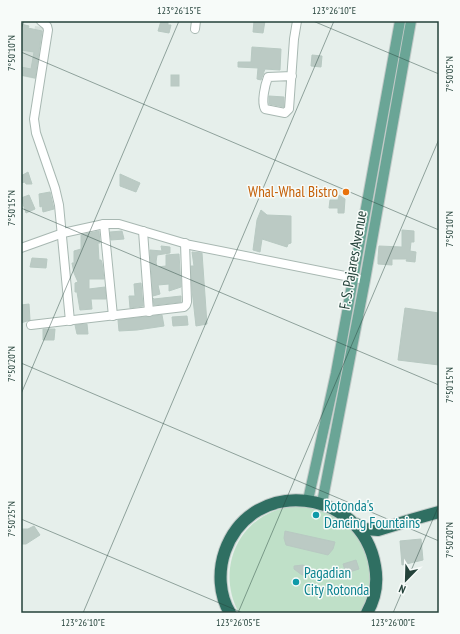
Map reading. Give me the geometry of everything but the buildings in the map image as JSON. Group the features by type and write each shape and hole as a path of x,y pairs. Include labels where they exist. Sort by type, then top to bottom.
{"highway":[{"path":"230,613 224,600 221,586 223,558 227,545 239,527 254,513 266,506 286,501 308,500 322,503 340,512 355,524 365,529 372,530 385,529 439,512"},
{"path":"355,524 371,550 375,565 376,580 372,601 367,613"},
{"path":"371,550 376,538 385,529"},
{"path":"218,613 224,600"}],"main road":[{"name":"F. S. Pajares Avenue","path":"308,500 336,373 400,21"},
{"name":"F. S. Pajares Avenue","path":"322,503 365,280 411,21"},
{"path":"366,211 377,213"}],"street":[{"path":"41,21 49,24 34,119 36,133 55,188 59,205 63,233 70,321"},
{"path":"292,76 268,77 263,105 265,109 285,113 290,109 297,21"},
{"path":"104,224 113,316"},
{"path":"21,248 63,233 104,224 119,224 185,243 365,280"},
{"path":"143,231 149,312"},
{"path":"31,325 181,308 186,305 185,243"}],"shaded area":[{"path":"35,26 48,28 40,80 21,76 21,31 34,32"}],"green space":[{"path":"307,506 324,510 346,523 367,550 372,583 363,613 239,613 233,598 230,583 230,568 233,554 239,540 248,528 260,518 274,511 290,507"}],"place":[{"name":"Whal-Whal Bistro","path":"346,192"},
{"name":"Rotonda's Dancing Fountains","path":"316,515"},
{"name":"Pagadian City Rotonda","path":"296,582"}]}
